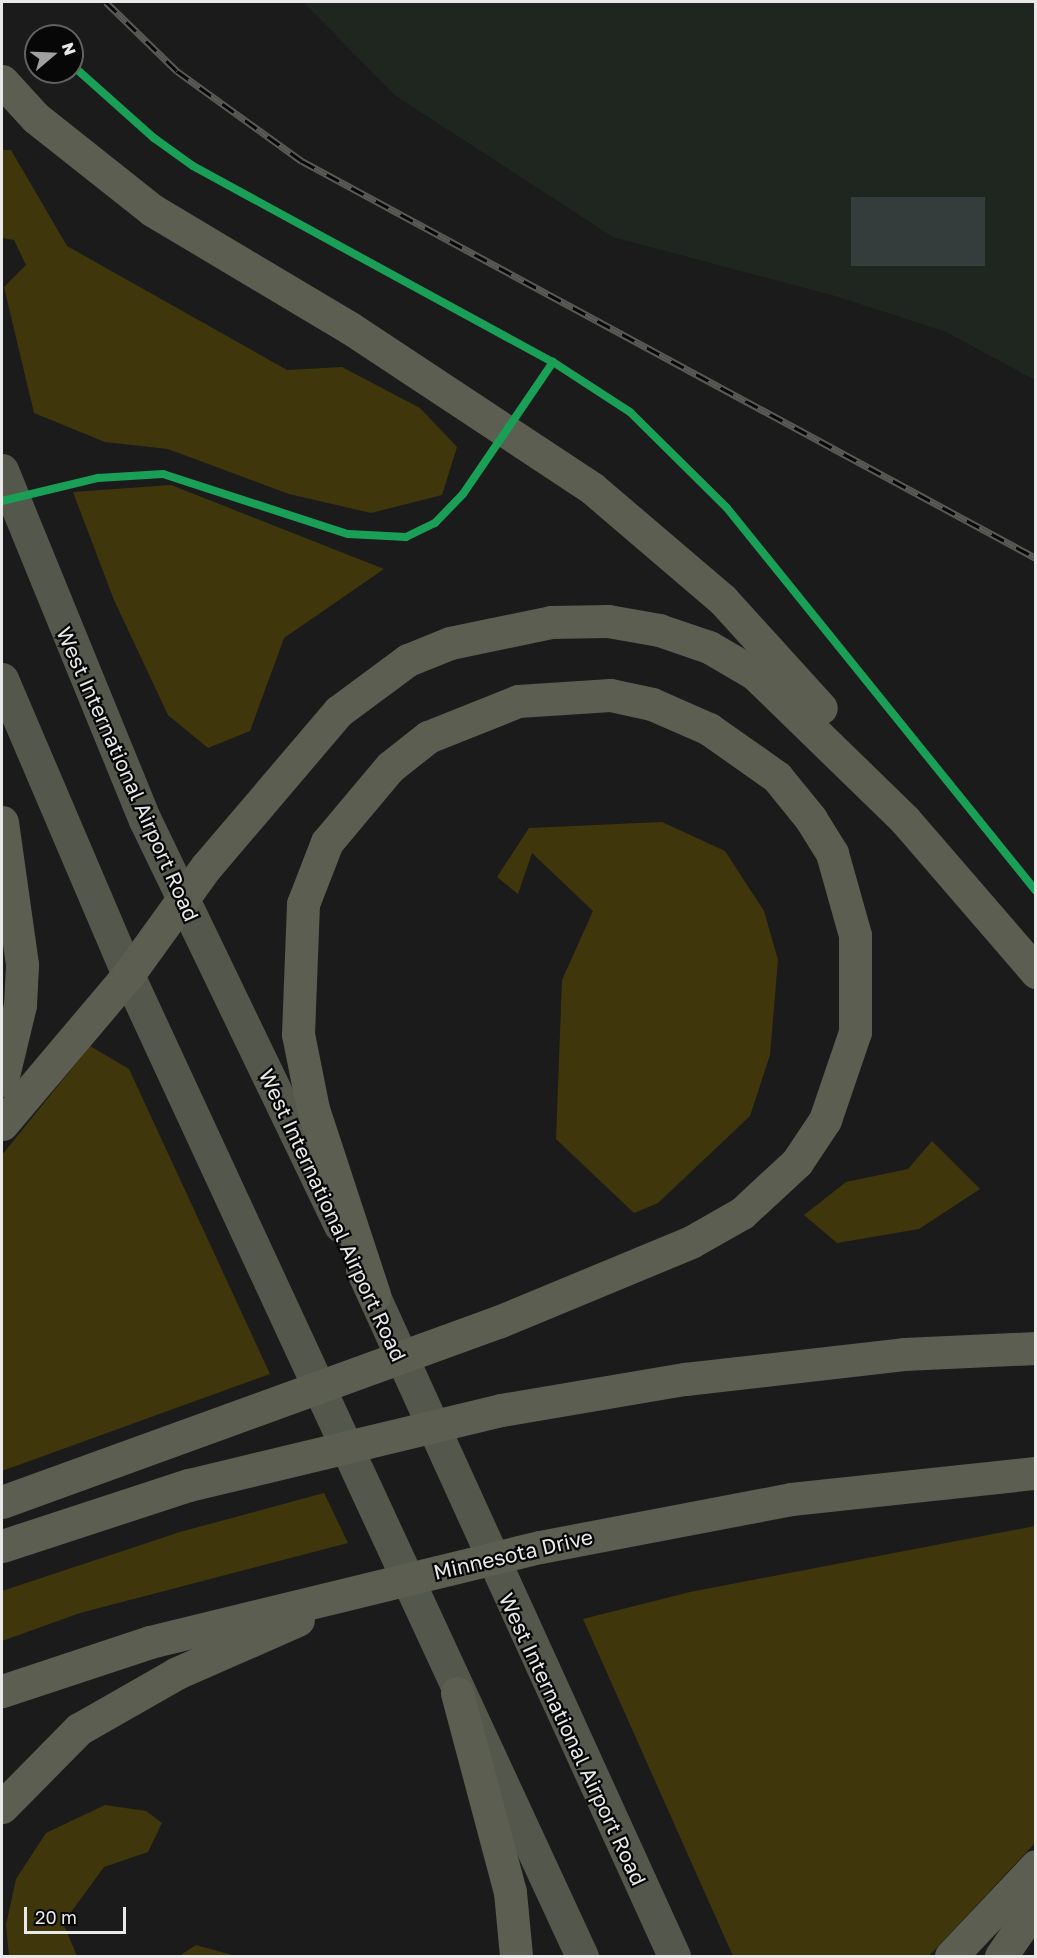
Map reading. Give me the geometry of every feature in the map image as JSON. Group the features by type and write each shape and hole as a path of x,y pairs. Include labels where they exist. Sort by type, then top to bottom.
{"highway":[{"path":"2,81 36,118 152,210 508,429 663,544 764,642 858,754 905,820"},
{"path":"2,1124 128,975 183,902 206,867 310,743 376,682 450,643 551,621 618,623 709,647 755,674 794,706 905,820 1035,972"},
{"path":"2,1502 498,1322 691,1242 742,1213 797,1162 825,1120 855,1032 860,982 853,924 832,853 811,819 777,777 709,729 652,704 610,695 518,701 428,737 390,767 327,842 303,904 298,1034 313,1108 374,1295"},
{"path":"2,822 22,965 20,1005 2,1080"},
{"path":"2,1546 189,1485 501,1410 685,1379 904,1354 1035,1348"},
{"name":"Minnesota Drive","path":"2,1691 150,1642 382,1584 731,1509 1035,1473"},
{"path":"2,1807 79,1729 128,1699 382,1584"},
{"path":"457,1693 510,1892 516,1956"},
{"path":"951,1956 1035,1866"},
{"path":"1001,1956 1035,1905"}],"main road":[{"name":"West International Airport Road","path":"2,470 116,754 183,902 374,1295 550,1692 674,1956"},
{"path":"2,679 128,975 279,1300 457,1693 582,1956"}],"shaded area":[{"path":"303,2 1035,2 1035,380 944,331 835,296 613,237 396,96"},
{"path":"2,150 11,150 67,246 287,370 342,367 420,408 457,447 442,495 371,513 289,494 168,449 105,442 34,413 4,287 26,265 14,240 2,238"},
{"path":"171,485 384,569 284,638 250,731 208,748 168,715 114,600 73,492"},
{"path":"662,822 725,851 764,911 778,960 770,1055 750,1116 658,1203 634,1213 556,1139 562,980 593,911 532,853 518,894 497,877 529,828"},
{"path":"90,1046 129,1069 270,1374 2,1471 2,1155"},
{"path":"932,1141 980,1189 919,1229 837,1243 804,1215 846,1182 908,1169"},
{"path":"324,1493 348,1543 80,1613 2,1641 2,1591 180,1532"},
{"path":"1035,1526 1035,1843 929,1956 733,1956 583,1619 690,1592"},
{"path":"105,1805 146,1811 162,1823 148,1852 104,1867 63,1923 77,1956 9,1956 6,1925 16,1879 46,1833"},
{"path":"196,1945 236,1956 179,1956"}],"building":[{"path":"851,197 985,197 985,266 851,266"}],"railway":[{"path":"106,2 177,71 302,161 1036,558"}],"cycle path":[{"path":"84,76 154,138 193,166 553,362 630,412 727,508 1036,891"},
{"path":"2,501 98,478 163,474 348,534 406,537 435,523 463,494 553,362"}]}
